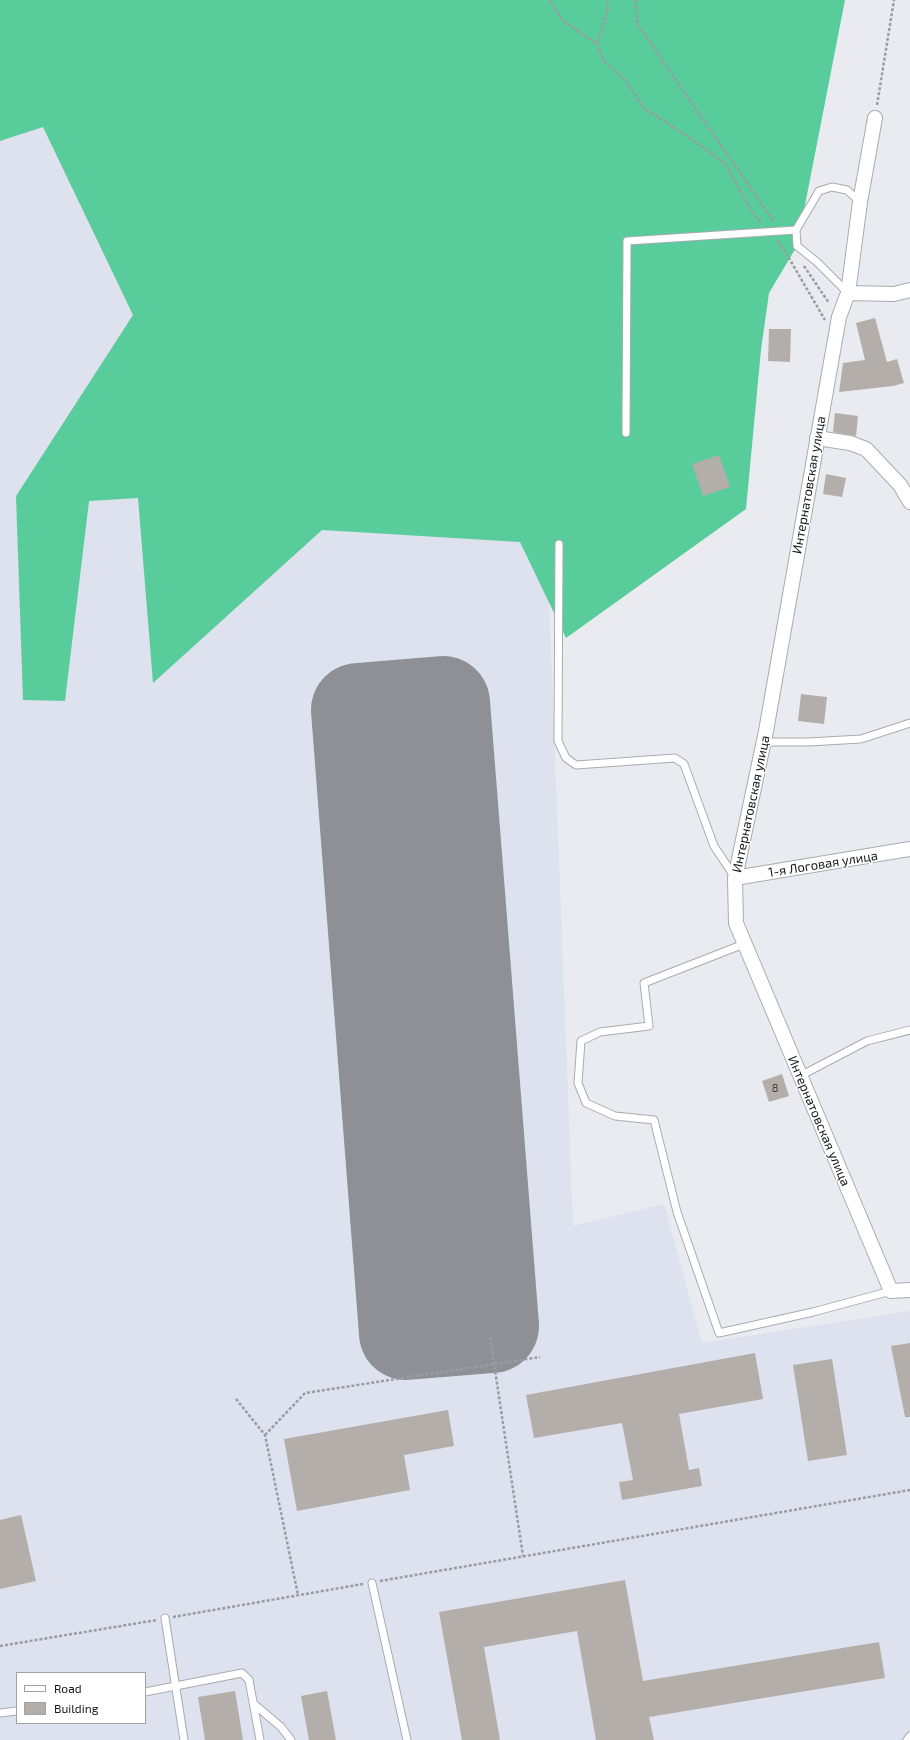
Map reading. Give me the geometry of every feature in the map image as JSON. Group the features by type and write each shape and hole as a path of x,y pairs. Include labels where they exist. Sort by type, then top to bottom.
{"street":[{"name":"Интернатовская улица","path":"875,118 860,202 848,293 839,317 835,337 764,742 736,878 736,923 891,1292"},
{"path":"848,293 894,294 910,290"},
{"path":"817,438 850,443 866,449 900,485 910,502"},
{"name":"1-я Логовая улица","path":"736,878 910,849"},
{"path":"891,1292 910,1290"}],"lane":[{"path":"848,293 817,262 797,246 796,230 819,191 832,187 847,190 860,202"},
{"path":"626,433 627,241 796,230"},
{"path":"559,544 558,741 566,758 576,765 675,758 684,764 714,846 736,878"},
{"path":"764,742 808,742 861,739 910,723"},
{"path":"744,944 644,983 649,1026 600,1032 580,1041 578,1083 586,1103 615,1116 654,1120 677,1212 719,1333 813,1312 891,1292"},
{"path":"800,1076 867,1041 910,1030"},
{"path":"372,1582 407,1740"},
{"path":"165,1618 184,1740"},
{"path":"146,1692 242,1673 249,1680 260,1740"},
{"path":"254,1704 281,1727 291,1740"},
{"path":"0,1713 16,1711"},
{"path":"907,1740 910,1736"}],"path":[{"path":"550,0 562,20 597,44 605,63 622,76 644,108 725,163 752,212 786,252 835,337"},
{"path":"597,44 608,9 607,0"},
{"path":"635,0 638,25 780,232"},
{"path":"875,118 894,0"},
{"path":"803,264 839,317"},
{"path":"490,1337 523,1557"},
{"path":"265,1435 305,1393 540,1357"},
{"path":"236,1399 265,1435 298,1595"},
{"path":"0,1646 910,1490"}],"shaded area":[{"path":"0,0 526,0 573,1226 664,1204 702,1343 910,1311 910,1740 0,1740"}],"green space":[{"path":"0,0 845,0 797,246 769,293 761,350 746,509 566,638 520,542 322,530 153,683 138,498 89,501 65,701 23,700 16,496 133,315 43,127 0,141"}],"building":[{"path":"875,318 887,362 897,359 904,383 893,386 839,392 843,363 865,360 856,323"},
{"path":"769,329 791,329 790,362 768,361"},
{"path":"835,413 858,416 856,436 833,432"},
{"path":"719,455 730,487 703,496 692,464"},
{"path":"826,474 846,478 842,497 823,494"},
{"path":"801,694 827,697 824,724 798,721"},
{"path":"782,1074 789,1096 769,1102 762,1081"},
{"path":"910,1343 910,1417 905,1417 891,1346"},
{"path":"755,1353 763,1399 679,1414 689,1470 699,1468 702,1486 622,1500 619,1482 633,1480 622,1423 534,1438 526,1395"},
{"path":"832,1359 847,1455 808,1461 793,1365"},
{"path":"448,1410 454,1446 404,1455 410,1490 297,1511 284,1439"},
{"path":"21,1515 36,1581 0,1589 0,1520"},
{"path":"625,1580 643,1681 879,1642 885,1678 649,1717 654,1740 596,1740 577,1631 484,1647 500,1740 462,1740 439,1612"},
{"path":"235,1691 243,1740 205,1740 198,1697"},
{"path":"327,1691 336,1740 309,1740 301,1696"}],"runway":[{"path":"443,703 492,1326 406,1333 358,710 443,703"}]}
